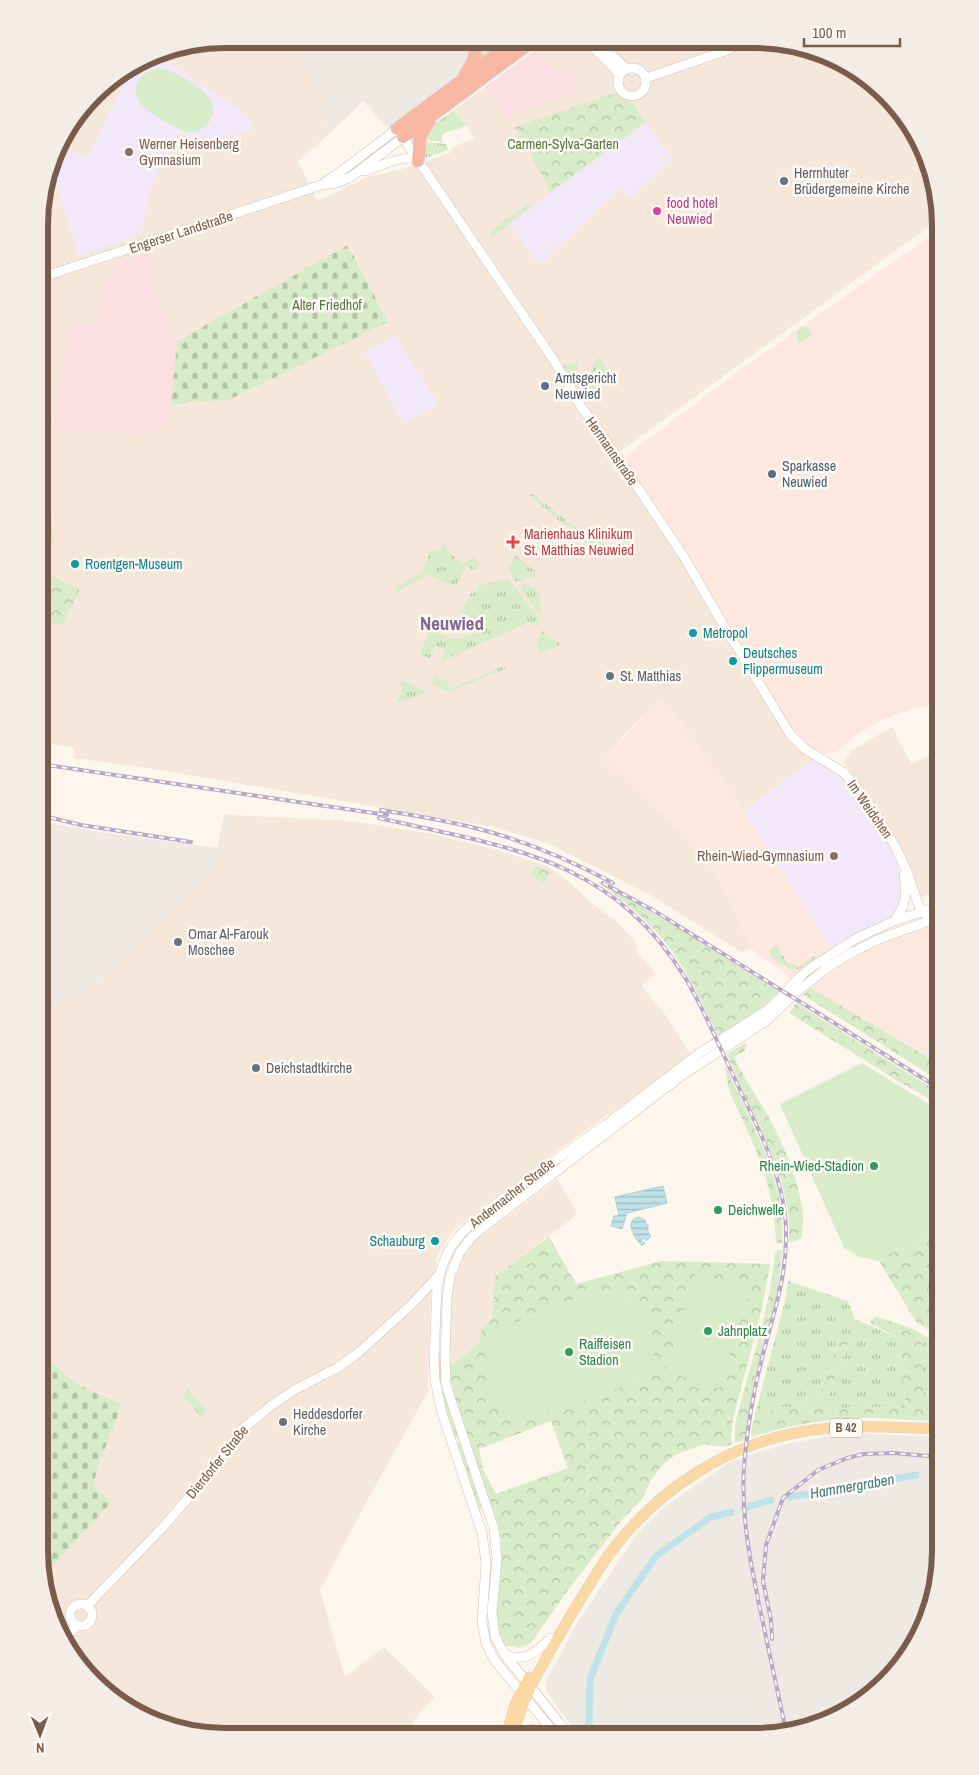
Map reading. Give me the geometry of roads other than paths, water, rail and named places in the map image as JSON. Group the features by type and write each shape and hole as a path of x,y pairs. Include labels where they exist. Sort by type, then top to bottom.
{"highway":[{"path":"461,82 474,60 476,48"},
{"path":"400,133 505,48"},
{"path":"400,133 433,115 522,48"},
{"path":"418,160 420,136 433,115"}],"main road":[{"name":"B 42","path":"508,1728 512,1711 524,1694 551,1638 584,1585 627,1532 657,1502 695,1474 736,1451 788,1435 831,1428 932,1429"},
{"name":"B 42","path":"529,1684 604,1562"},
{"name":"B 42","path":"515,1728 524,1694"}],"street":[{"path":"595,48 623,71"},
{"path":"603,48 623,71"},
{"path":"646,78 707,58 730,48"},
{"path":"633,68 639,69 646,78 644,90 641,93 632,96 627,95 620,89 618,81 623,71 633,68"},
{"name":"Hermannstraße","path":"400,133 553,359 582,408 684,557 793,738 805,749 833,764"},
{"name":"Engerser Landstraße","path":"48,275 320,185 341,181 358,172 400,133"},
{"name":"Engerser Landstraße","path":"320,185 400,133"},
{"path":"358,172 395,160 407,158 418,160"},
{"name":"Im Weidchen","path":"833,764 859,790 885,829 900,858 922,912"},
{"name":"Im Weidchen","path":"894,921 903,909 906,899 906,886 900,858"},
{"name":"Andernacher Straße","path":"551,1728 496,1661 484,1635 482,1614 486,1563 484,1539 437,1394 434,1359 436,1298 440,1273 445,1258 460,1235 478,1218 528,1179 604,1126 698,1054 769,1009 798,979 815,965 856,938 894,921 932,909"},
{"path":"922,912 930,920"},
{"name":"Andernacher Straße","path":"564,1728 505,1655 497,1643 492,1625 496,1560 494,1529 445,1379 448,1291 454,1265 460,1252 471,1238 551,1174 684,1074 765,1022 827,968 879,938 930,920"},
{"name":"Dierdorfer Straße","path":"87,1606 197,1488 242,1429 279,1400 350,1359 383,1332 440,1273"},
{"name":"Dierdorfer Straße","path":"412,1304 436,1298 448,1291"},
{"path":"78,1604 87,1606 91,1613 90,1621 82,1626 76,1626 71,1619 71,1610 78,1604"},
{"path":"69,1635 76,1626"},
{"path":"505,1655 516,1658 526,1657 551,1638"}],"water":[{"path":"663,1186 667,1203 627,1213 622,1229 611,1226 614,1216 619,1215 615,1197"},
{"path":"639,1217 645,1220 651,1236 646,1241 642,1238 641,1241 645,1243 642,1246 636,1239 631,1225 634,1219"}],"waterway":[{"name":"Hammergraben","path":"789,1497 916,1475"},
{"name":"Hammergraben","path":"744,1508 771,1500"},
{"name":"Hammergraben","path":"590,1728 590,1679 616,1614 656,1556 711,1517 731,1512"}],"railway":[{"path":"48,765 387,815"},
{"path":"381,810 452,823 511,838 580,866 613,883"},
{"path":"48,817 81,825 191,842"},
{"path":"379,818 470,838 552,864 590,882 625,906 657,938 686,979 697,998 762,1137 782,1195 786,1220 786,1249 779,1296 759,1371 751,1412 743,1485 745,1521 753,1573 785,1725"},
{"path":"603,883 656,912 932,1084"},
{"path":"772,1639 771,1620 763,1581 766,1545 783,1498 818,1470 847,1458 864,1454 893,1453 932,1456"}],"place":[{"name":"Werner Heisenberg Gymnasium","path":"129,152"},
{"name":"Herrnhuter Brüdergemeine Kirche","path":"784,181"},
{"name":"food hotel Neuwied","path":"657,211"},
{"name":"Amtsgericht Neuwied","path":"545,386"},
{"name":"Sparkasse Neuwied","path":"772,474"},
{"name":"Marienhaus Klinikum St. Matthias Neuwied","path":"513,542"},
{"name":"Roentgen-Museum","path":"75,564"},
{"name":"Metropol","path":"693,633"},
{"name":"Deutsches Flippermuseum","path":"733,661"},
{"name":"St. Matthias","path":"610,676"},
{"name":"Rhein-Wied-Gymnasium","path":"834,856"},
{"name":"Omar Al-Farouk Moschee","path":"178,942"},
{"name":"Deichstadtkirche","path":"256,1068"},
{"name":"Rhein-Wied-Stadion","path":"874,1166"},
{"name":"Deichwelle","path":"718,1210"},
{"name":"Schauburg","path":"435,1241"},
{"name":"Jahnplatz","path":"708,1331"},
{"name":"Raiffeisen Stadion","path":"569,1352"},
{"name":"Heddesdorfer Kirche","path":"283,1422"}],"district":[{"name":"Neuwied","path":"452,623"}],"park label":[{"name":"Carmen-Sylva-Garten","path":"563,144"},
{"name":"Alter Friedhof","path":"327,305"}]}
